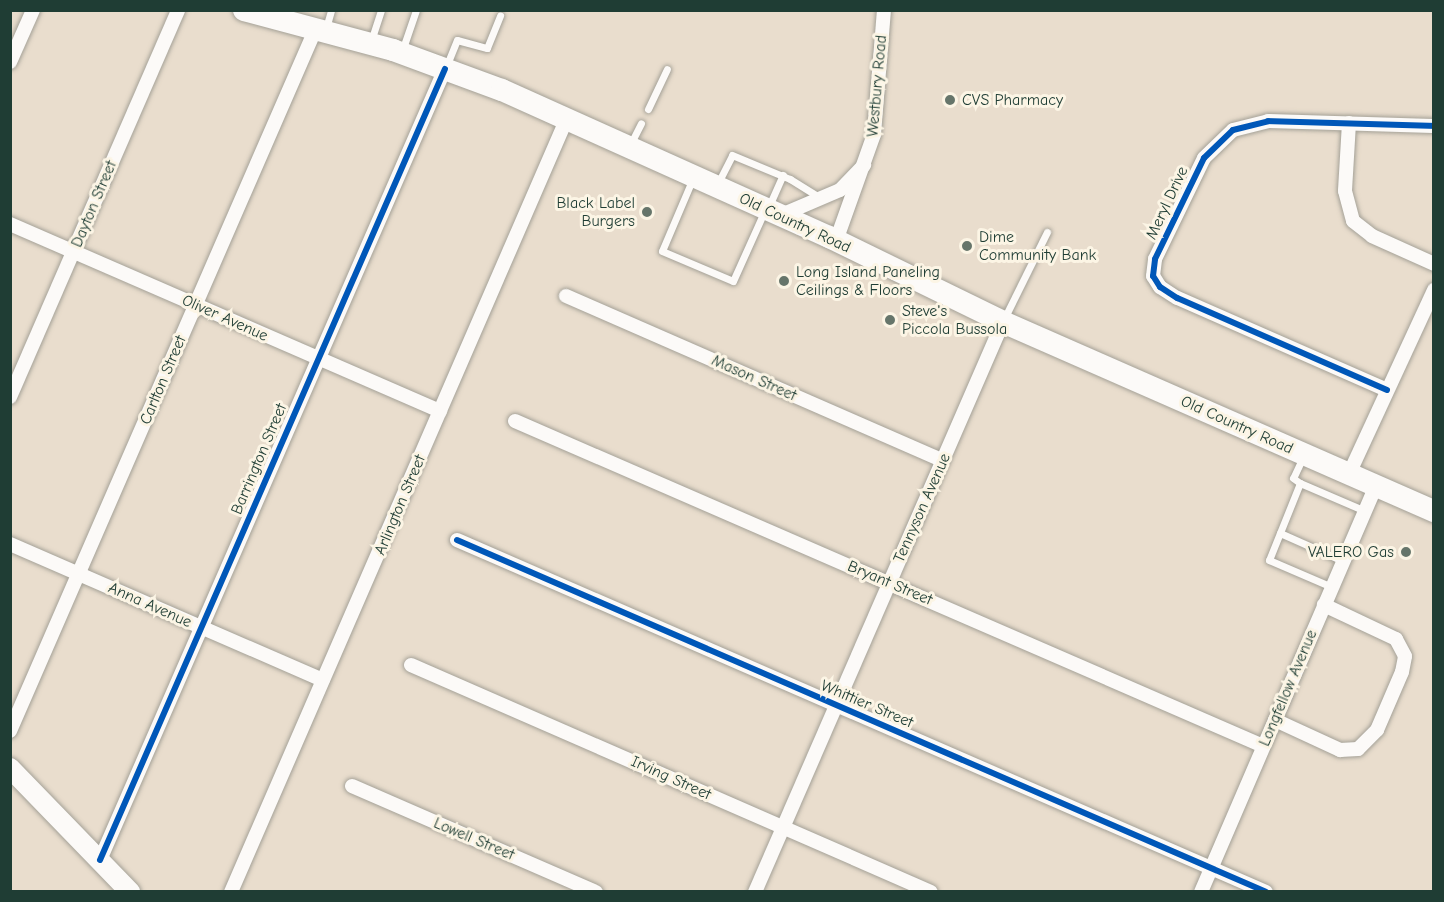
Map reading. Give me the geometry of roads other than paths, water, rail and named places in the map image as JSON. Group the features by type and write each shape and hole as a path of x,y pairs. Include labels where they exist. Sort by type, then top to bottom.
{"main road":[{"name":"Old Country Road","path":"244,10 324,23 370,43 445,69 567,118 836,241 1003,322 1434,511"}],"street":[{"path":"10,62 33,10"},
{"name":"Dayton Street","path":"10,397 178,10"},
{"name":"Westbury Road","path":"836,241 868,161 874,134 884,10"},
{"name":"Carlton Street","path":"10,731 196,305 324,23"},
{"name":"Barrington Street","path":"100,860 316,359 445,69"},
{"name":"Arlington Street","path":"231,891 567,118"},
{"name":"Meryl Drive","path":"1388,390 1177,298 1160,288 1153,276 1155,259 1197,169 1220,138 1246,124 1268,121 1434,126"},
{"path":"1349,123 1345,191 1353,221 1372,236 1434,264"},
{"path":"770,212 823,199 840,190 868,161"},
{"name":"Oliver Avenue","path":"10,224 440,411"},
{"path":"1349,474 1434,290"},
{"name":"Mason Street","path":"566,296 942,460"},
{"name":"Tennyson Avenue","path":"755,891 1003,322"},
{"name":"Bryant Street","path":"515,421 1263,746"},
{"name":"Longfellow Avenue","path":"1201,891 1376,485"},
{"name":"Whittier Street","path":"457,540 1266,891"},
{"name":"Anna Avenue","path":"10,544 323,680"},
{"path":"1275,720 1340,750 1358,749 1377,730 1402,672 1405,656 1396,639 1324,605"},
{"name":"Irving Street","path":"411,665 931,891"},
{"path":"10,768 130,891"},
{"name":"Lowell Street","path":"351,786 596,891"}],"lane":[{"path":"370,43 381,10"},
{"path":"402,53 416,10"},
{"path":"445,69 457,40 487,48 500,15"},
{"path":"648,109 667,69"},
{"path":"630,146 641,123"},
{"path":"716,187 732,155 783,176 823,199"},
{"path":"694,176 662,251 733,281 770,212 783,176"},
{"path":"1003,322 1047,232"},
{"path":"1304,454 1293,478 1365,511"},
{"path":"1300,483 1269,560 1332,587"},
{"path":"1280,533 1343,561"}],"place":[{"name":"CVS Pharmacy","path":"950,100"},
{"name":"Black Label Burgers","path":"647,212"},
{"name":"Dime Community Bank","path":"967,246"},
{"name":"Long Island Paneling Ceilings & Floors","path":"784,281"},
{"name":"Steve's Piccola Bussola","path":"890,320"},
{"name":"VALERO Gas","path":"1406,552"}]}
